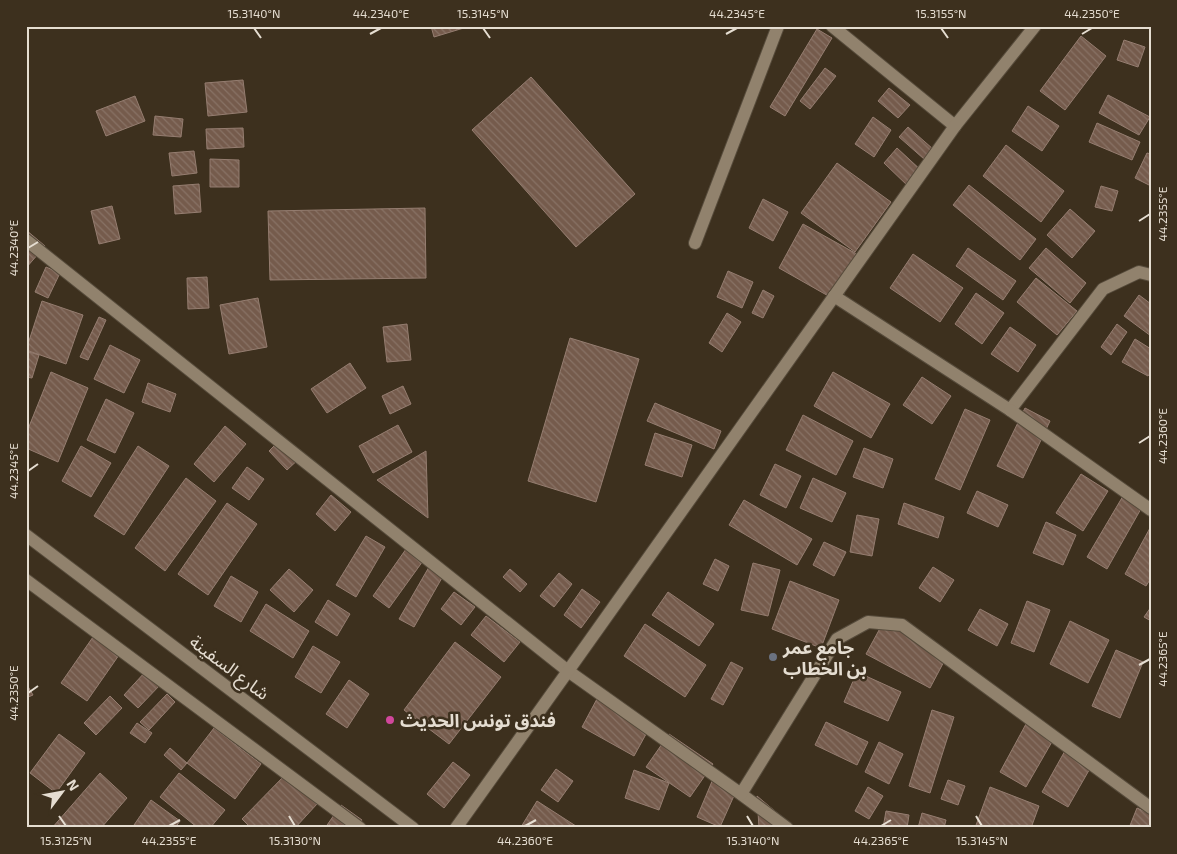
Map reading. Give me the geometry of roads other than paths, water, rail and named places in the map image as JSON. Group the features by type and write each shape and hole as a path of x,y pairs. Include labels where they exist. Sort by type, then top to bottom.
{"street":[{"path":"695,243 778,26"},
{"path":"832,26 955,126"},
{"path":"456,828 955,126 1035,26"},
{"path":"26,240 568,672 787,828"},
{"path":"1010,410 1103,289 1139,272 1151,275"},
{"path":"834,296 1010,410 1151,510"},
{"name":"شارع السفينة","path":"26,535 413,828"},
{"path":"26,580 360,828"},
{"path":"741,794 838,639 868,622 902,625 1151,808"}],"place":[{"name":"جامع عمر بن الخطاب","path":"773,657"},
{"name":"فندق تونس الحديث","path":"390,720"}]}
